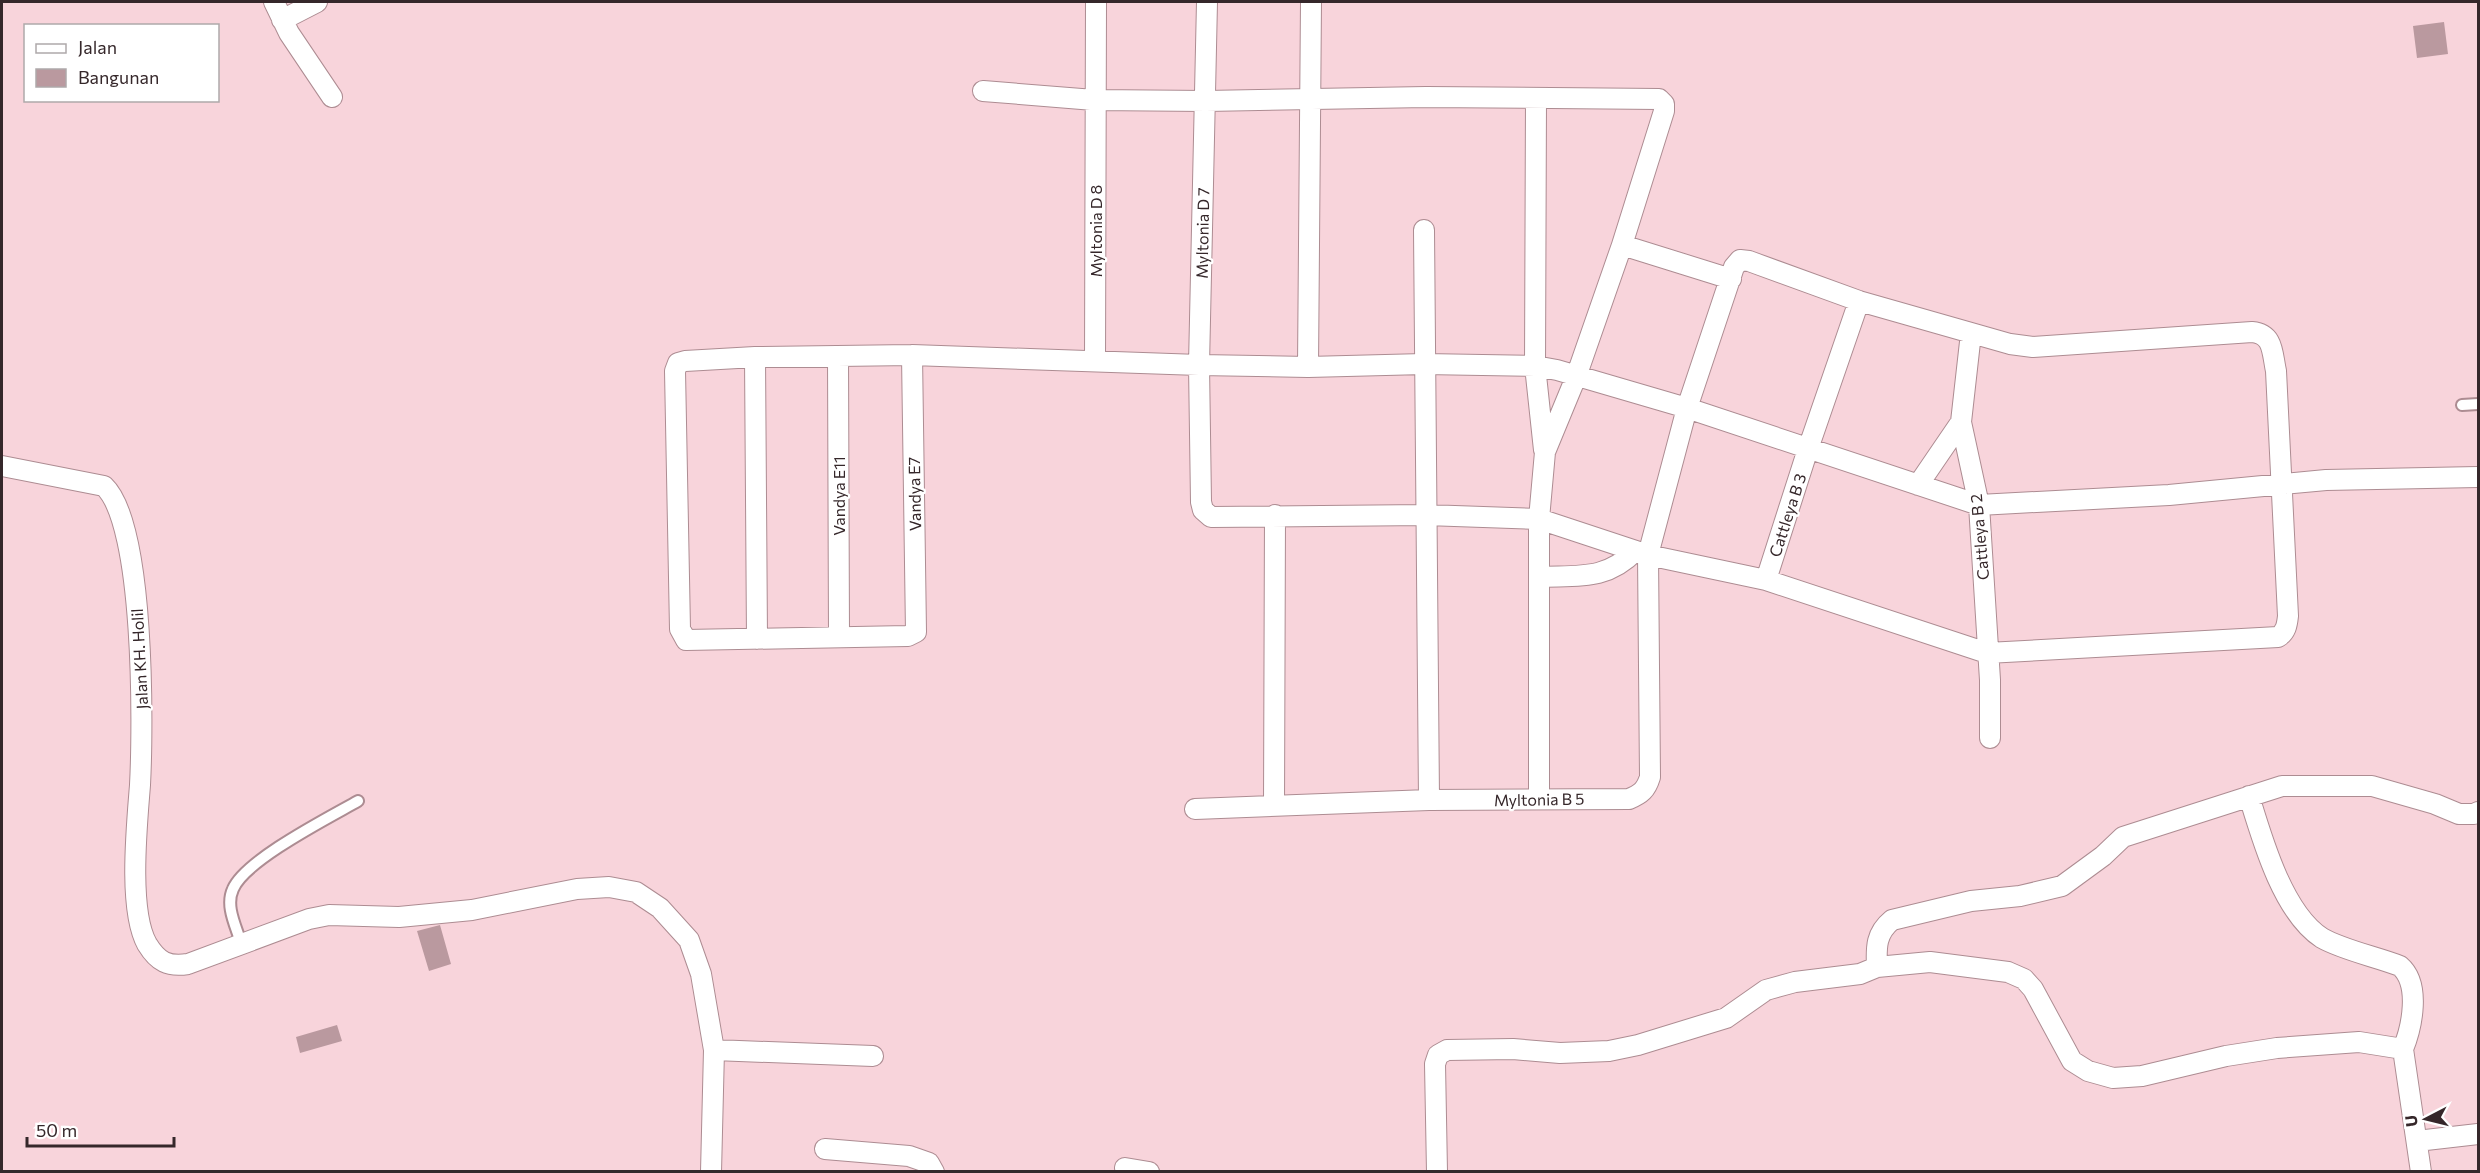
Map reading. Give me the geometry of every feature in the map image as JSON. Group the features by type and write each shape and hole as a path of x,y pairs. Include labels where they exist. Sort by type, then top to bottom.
{"street":[{"path":"274,2 289,33 332,97"},
{"path":"282,20 317,2"},
{"name":"Myltonia D 8","path":"1095,361 1096,2"},
{"name":"Myltonia D 7","path":"1207,2 1199,365 1201,502 1203,510 1211,517 1426,515 1539,519 1641,553 1766,580 1987,653"},
{"path":"1308,367 1311,2"},
{"path":"983,92 1094,100 1206,101 1426,97 1659,99 1664,104 1665,111 1623,245 1576,377 1545,452"},
{"path":"1536,99 1535,366 1545,452 1539,519 1539,798"},
{"path":"1424,230 1429,800"},
{"path":"1623,245 1731,279"},
{"path":"1539,577 1597,574 1641,553 1734,267 1740,260 1749,261 1859,301 2010,344 2033,347 2261,333 2270,341 2276,371 2288,616 2283,633 2278,637 1987,653"},
{"name":"Cattleya B 3","path":"1766,580 1859,301"},
{"name":"Cattleya B 2","path":"1971,333 1961,422 1979,505 1991,697 1990,738"},
{"path":"839,636 686,640 680,629 675,371 678,363 755,357 912,354 1199,365 1535,366 1557,370 1687,408 1979,505 2169,495 2326,480 2478,477"},
{"name":"Vandya E7","path":"839,636 908,636 914,633 916,628 912,354"},
{"name":"Vandya E11","path":"838,356 839,636"},
{"path":"755,357 757,639"},
{"name":"Cattleya B 2","path":"1918,485 1961,422"},
{"name":"Jalan KH. Holil","path":"2,466 104,486 117,504 130,553 140,651 142,694 136,884 140,920 146,943 159,959 174,966 188,964 242,943"},
{"path":"1274,806 1275,515"},
{"name":"Myltonia B 5","path":"1195,809 1429,800 1629,799 1640,794 1646,788 1650,777 1641,553"},
{"path":"1877,967 1878,936 1882,928 1892,920 1971,901 2020,896 2062,886 2103,856 2123,837 2282,786 2372,786 2435,804 2458,814 2478,812"},
{"path":"2249,796 2262,839 2288,898 2311,930 2334,944 2400,966 2407,972 2410,979 2412,1016 2411,1029 2403,1050 2421,1172"},
{"path":"242,943 309,919 329,915 399,917 472,910 577,889 609,887 636,892 660,908 689,940 706,997 714,1050 711,1172"},
{"path":"1437,1172 1435,1064 1438,1055 1447,1050 1513,1049 1560,1053 1609,1051 1638,1045 1726,1018 1766,990 1795,982 1860,974 1877,967 1930,962 2007,972 2024,979 2033,989 2072,1061 2088,1071 2113,1078 2128,1079 2226,1056 2277,1048 2359,1042 2403,1050"},
{"path":"714,1050 873,1056"},
{"path":"2417,1142 2478,1134"},
{"path":"825,1149 909,1156 929,1163 934,1172"},
{"path":"1125,1168 1149,1172"}],"lane":[{"path":"2462,405 2478,404"},
{"path":"242,943 230,908 233,888 258,862 293,837 358,801"}],"building":[{"path":"2444,22 2448,54 2417,58 2413,26"},
{"path":"440,925 451,964 429,971 417,931"},
{"path":"337,1025 342,1041 300,1053 296,1037"}]}
